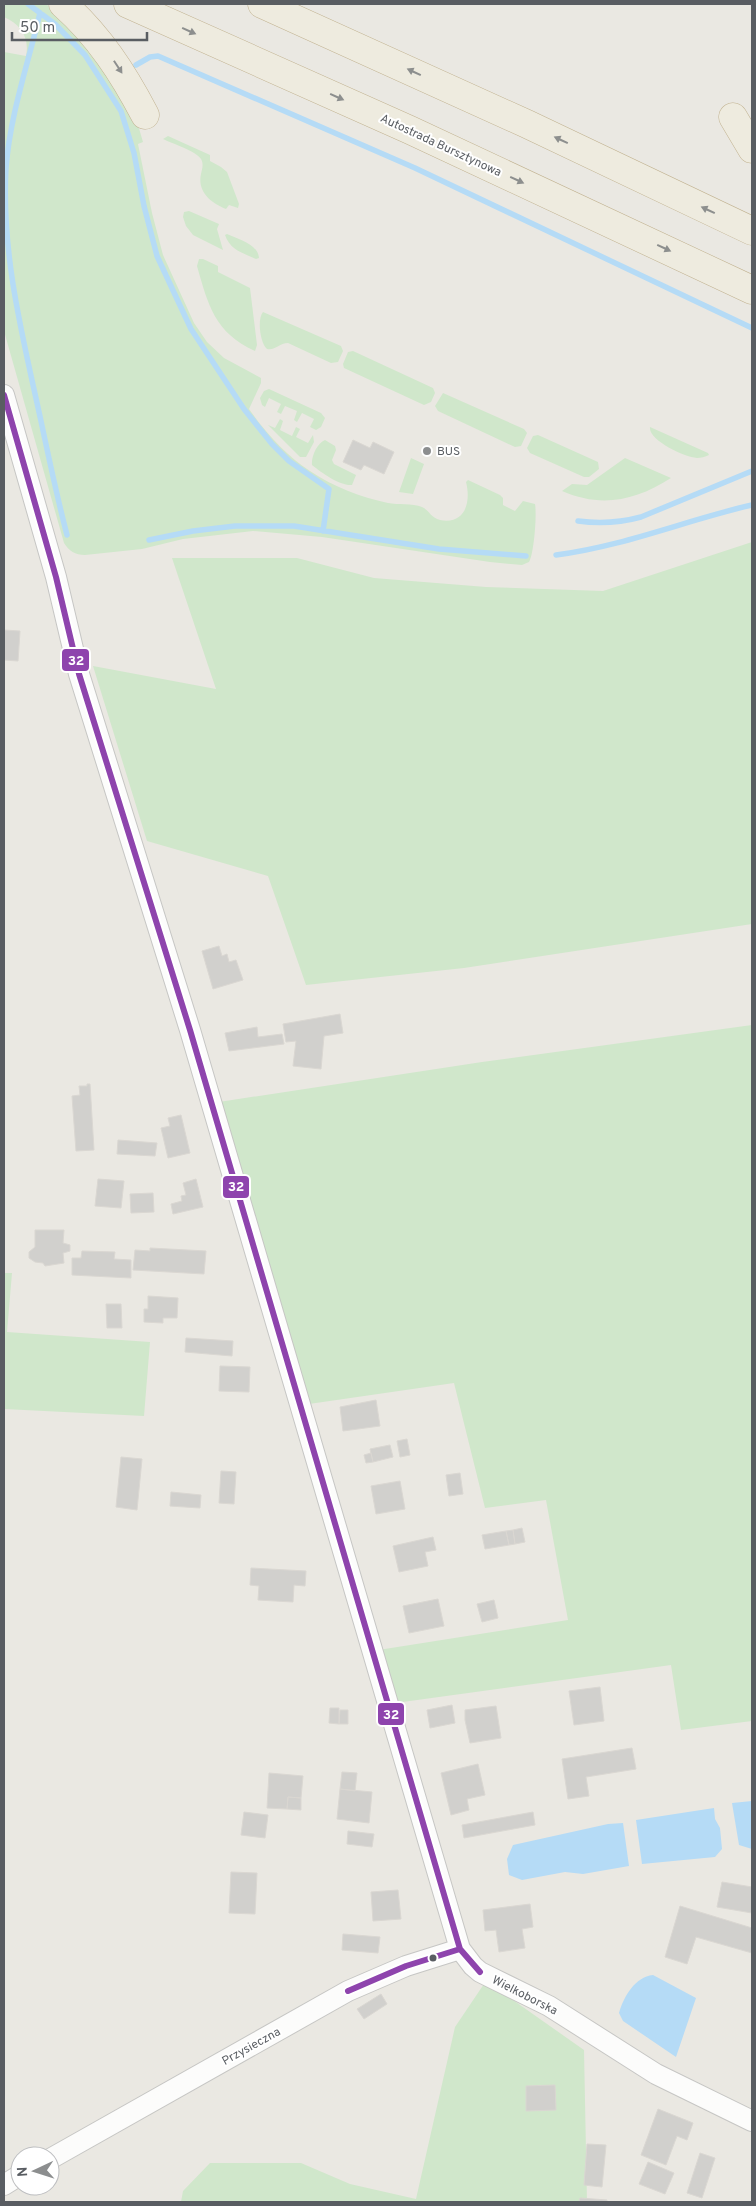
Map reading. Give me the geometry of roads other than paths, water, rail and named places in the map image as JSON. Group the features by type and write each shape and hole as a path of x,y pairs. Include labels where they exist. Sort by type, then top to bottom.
{"highway":[{"path":"63,4 81,20 114,60 145,115"},
{"name":"Autostrada Bursztynowa","path":"128,4 410,130 752,290"},
{"path":"262,4 527,124 752,231"},
{"path":"733,117 752,149"}],"street":[{"name":"Wielkoborska","path":"4,395 56,577 79,674 193,1040 460,1950 480,1972 549,2006 656,2074 752,2121"},
{"name":"Przysieczna","path":"60,2153 348,1992 406,1966 460,1950"}],"water":[{"path":"752,1801 752,1849 739,1845 732,1803"},
{"path":"714,1808 715,1819 720,1828 722,1849 715,1857 642,1864 636,1820"},
{"path":"623,1823 629,1866 583,1874 565,1872 522,1880 509,1875 507,1859 513,1845 608,1824"},
{"path":"653,1975 696,1998 676,2057 623,2021 619,2013 631,1988 641,1979"}],"waterway":[{"path":"28,4 55,24 85,55 121,111 134,153 144,206 157,256 191,329 244,409 272,444 289,461 329,489 323,531"},
{"path":"40,13 11,129 6,168 5,200 10,264 15,296 53,478 67,535"},
{"path":"136,65 150,57 158,56 415,168 752,328"},
{"path":"578,521 610,522 641,517 752,471"},
{"path":"556,555 606,546 752,505"},
{"path":"149,540 193,531 235,526 294,526 439,549 526,556"}],"place":[{"name":"BUS","path":"427,451"}]}
